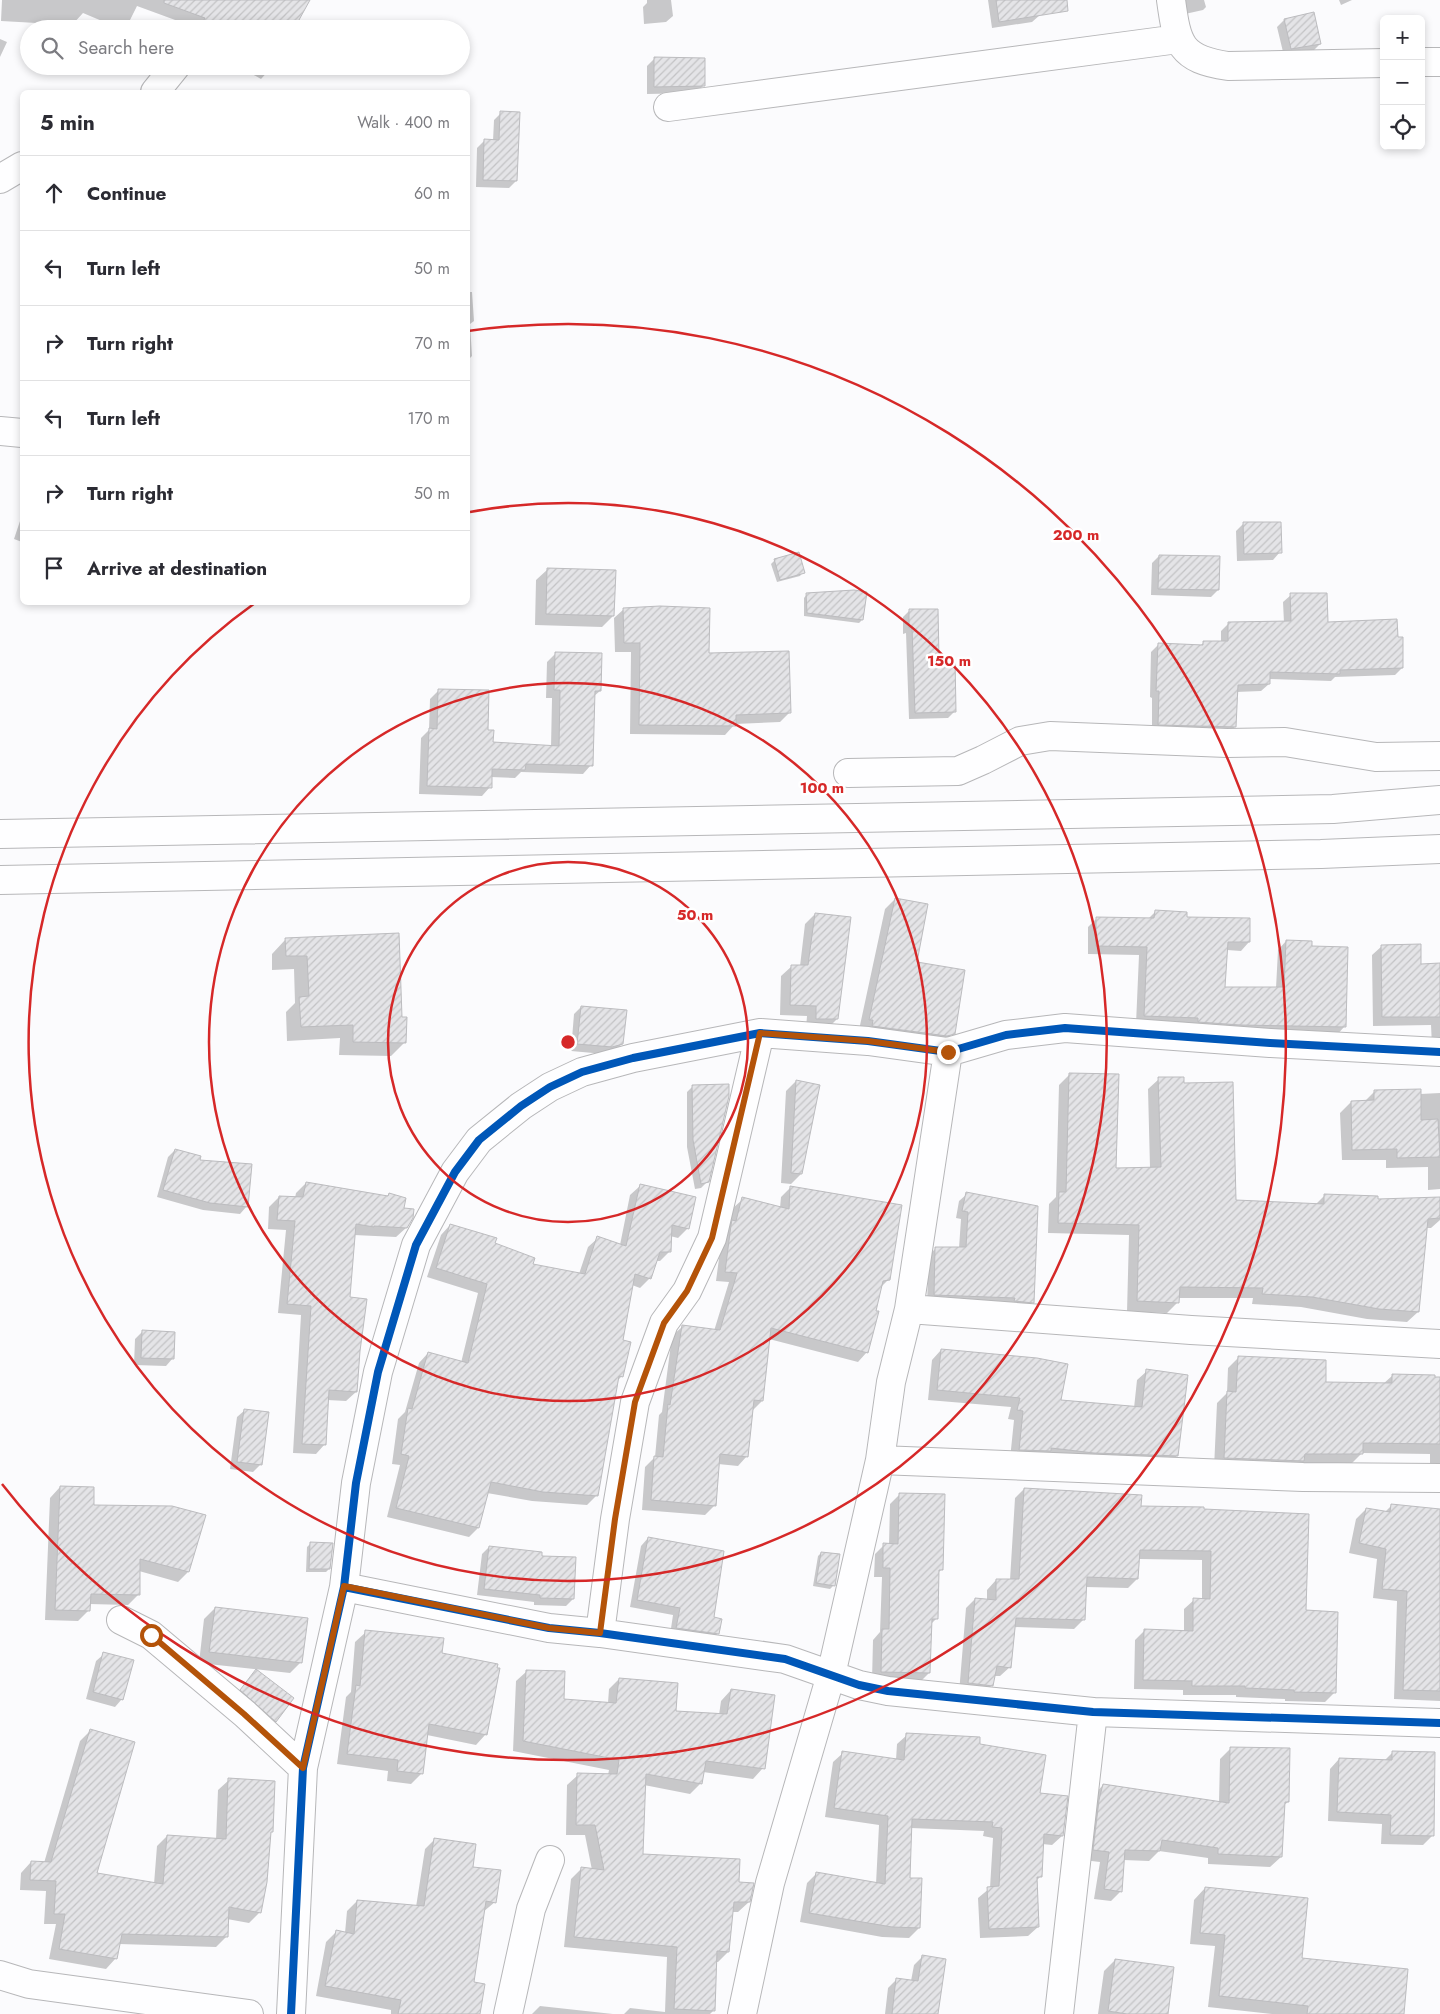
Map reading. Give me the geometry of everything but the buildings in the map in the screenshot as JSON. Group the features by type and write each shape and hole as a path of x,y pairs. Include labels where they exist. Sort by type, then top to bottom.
{"main road":[{"path":"1170,0 1178,39 1191,55 1206,63 1228,66 1380,63"},
{"path":"668,107 1178,39"},
{"path":"1425,62 1440,62"},
{"path":"157,90 169,75"},
{"path":"0,179 20,167"},
{"path":"0,431 20,433"},
{"path":"848,773 958,770 983,760 1020,741 1050,736 1227,743 1285,742 1376,757 1440,756"},
{"path":"0,834 1323,809 1440,800"},
{"path":"0,880 1311,854 1440,849"},
{"path":"291,2014 303,1768 344,1586 356,1483 378,1372 416,1245 455,1172 479,1140 520,1106 550,1087 582,1072 633,1058 760,1033 868,1041 948,1052 1006,1035 1065,1028 1280,1044 1440,1052"},
{"path":"600,1633 615,1519 635,1402 664,1323 687,1291 712,1238 760,1033"},
{"path":"742,2014 770,1883 831,1675 880,1460 891,1382 909,1309 948,1052"},
{"path":"909,1309 1181,1330 1440,1344"},
{"path":"880,1460 1303,1476 1440,1478"},
{"path":"344,1586 549,1628 600,1633 785,1659 859,1685 888,1691 1093,1712 1440,1723"},
{"path":"121,1620 151,1635 244,1714 303,1768"},
{"path":"1059,2014 1093,1712"},
{"path":"508,2014 531,1909 550,1860"},
{"path":"0,1975 30,1984 204,2011 249,2014"}],"cycle path":[{"path":"291,2014 303,1768 344,1587 356,1483 378,1372 416,1245 455,1172 479,1140 521,1106 550,1087 582,1072 633,1058 760,1033 868,1041 948,1052 1006,1035 1065,1028 1270,1043 1440,1052"},
{"path":"344,1587 549,1628 600,1633 785,1659 859,1685 888,1691 1093,1712 1440,1723"}],"route":[{"path":"151,1635 244,1714 303,1768 344,1586 549,1628 600,1633 615,1519 635,1402 664,1323 687,1291 712,1238 760,1033 868,1041 948,1052"}]}
